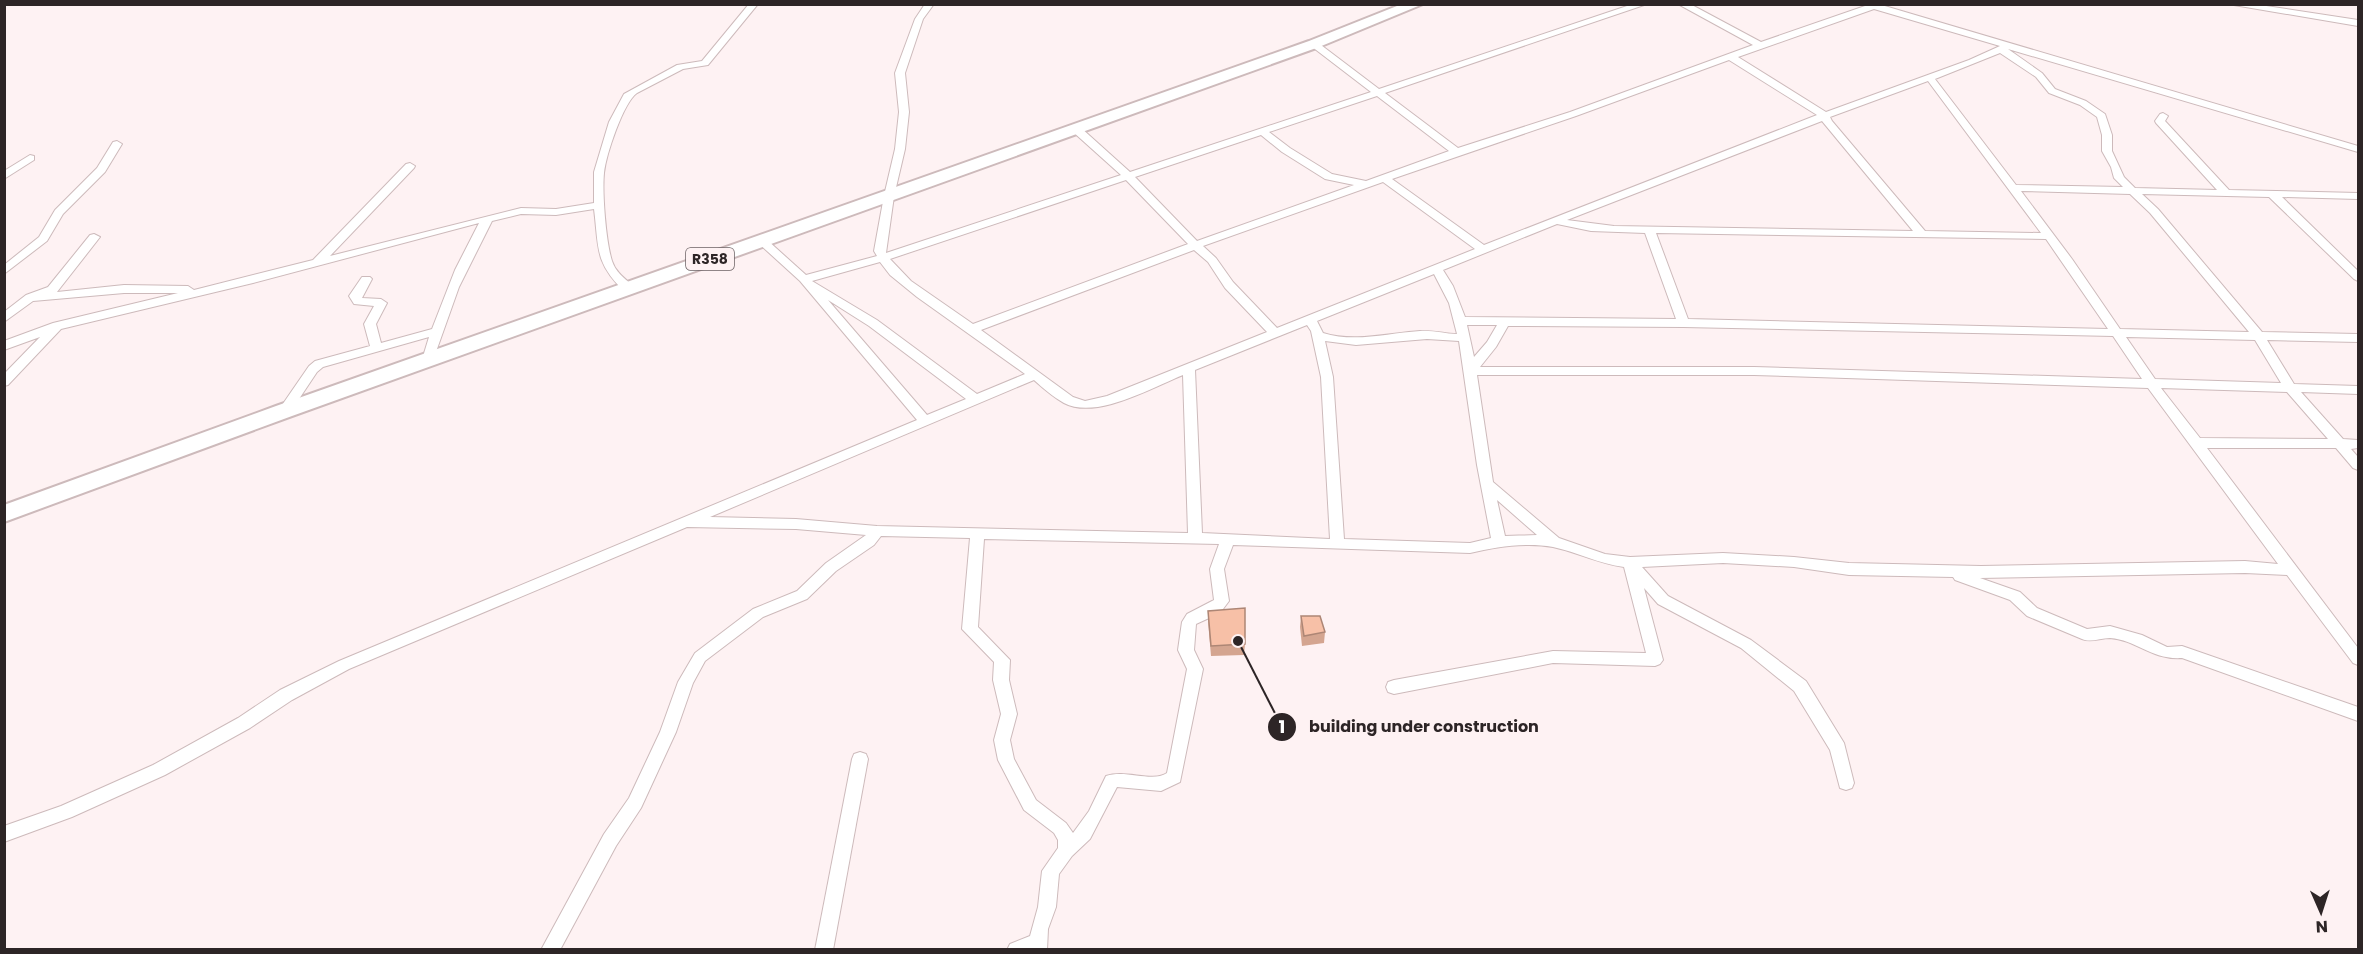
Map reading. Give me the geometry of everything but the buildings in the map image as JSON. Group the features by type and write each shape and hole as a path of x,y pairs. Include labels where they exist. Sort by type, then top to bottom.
{"main road":[{"name":"R358","path":"4,514 284,411 1314,44 1416,4"}],"street":[{"path":"628,288 614,275 606,262 599,205 600,166 614,122 627,96 680,68 705,63 754,4"},
{"path":"930,4 919,19 900,73 904,112 897,169 888,196 880,250 882,258 911,286 1077,404 1095,404 1189,370 1482,249 1825,116 1930,78 2004,47"},
{"path":"806,279 882,258 1643,4"},
{"path":"1682,4 1759,45"},
{"path":"2232,4 2358,23"},
{"path":"972,329 1195,245 1456,152 1573,114 1870,5 2004,47 2358,148"},
{"path":"1314,44 1456,152"},
{"path":"2004,47 2038,75 2052,91 2083,103 2102,116 2107,135 2107,151 2119,178 2154,211 2258,335 2291,388 2358,465"},
{"path":"1730,56 1825,116 1827,122 1853,154 1921,233"},
{"path":"1930,78 2048,236 2151,383 2358,659"},
{"path":"2163,116 2160,121 2227,194"},
{"path":"1076,129 1128,175 1212,260 1228,285 1275,334"},
{"path":"1263,132 1286,150 1329,177 1367,184"},
{"path":"4,271 43,239 59,212 101,170 117,144"},
{"path":"4,176 30,158"},
{"path":"316,262 410,166"},
{"path":"1384,178 1482,249"},
{"path":"2012,188 2358,196"},
{"path":"2273,195 2358,277"},
{"path":"4,345 57,326 202,292 488,218 521,211 556,212 599,205"},
{"path":"428,360 467,252 488,218"},
{"path":"1558,221 1593,228 1648,230 2048,236"},
{"path":"1648,230 1683,323"},
{"path":"4,318 30,298 52,290 94,237"},
{"path":"762,241 832,299 873,323 976,400"},
{"path":"1437,268 1451,290 1460,321 1471,370 1487,484 1499,542"},
{"path":"366,279 354,296 358,301 381,302 370,324 377,349"},
{"path":"806,279 823,303 851,332 926,422"},
{"path":"30,298 124,289 202,292"},
{"path":"1310,319 1318,335 1327,376 1336,545"},
{"path":"1460,321 1683,323 2358,338"},
{"path":"1471,370 1480,355 1492,344 1505,321"},
{"path":"4,382 57,326"},
{"path":"284,411 313,369 319,364 437,331"},
{"path":"1318,335 1334,340 1371,340 1423,335 1453,339 1463,337"},
{"path":"1189,370 1195,538"},
{"path":"1471,370 1754,371 2358,390"},
{"path":"4,834 66,812 159,770 244,723 286,695 344,665 1035,375"},
{"path":"2196,443 2358,444"},
{"path":"1487,484 1554,542"},
{"path":"689,522 796,524 877,531 1195,538 1336,545 1470,548 1499,542 1554,542 1605,559 1629,562 1723,558 1794,561 1849,569 1946,572 2245,567 2293,570"},
{"path":"550,950 610,840 635,803 668,732 686,682 700,657 758,614 802,596 831,567 869,541 877,531"},
{"path":"977,533 970,629 1002,660 1001,680 1009,714 1002,740 1006,760 1030,805 1067,835 1066,850"},
{"path":"1016,950 1037,947 1047,907 1051,871 1089,824 1112,781 1129,778 1160,785 1168,783 1174,777 1195,669 1186,650 1189,622 1198,613 1216,609 1222,601 1216,569 1225,551 1227,540"},
{"path":"1394,687 1552,657 1655,660 1629,562"},
{"path":"1629,562 1663,600 1746,644 1800,686 1838,748 1846,783"},
{"path":"1946,572 2014,596 2032,612 2087,635 2110,632 2137,639 2166,653 2182,652 2358,714"},
{"path":"824,950 860,759"}],"place":[{"name":"building under construction","path":"1238,641"}]}
